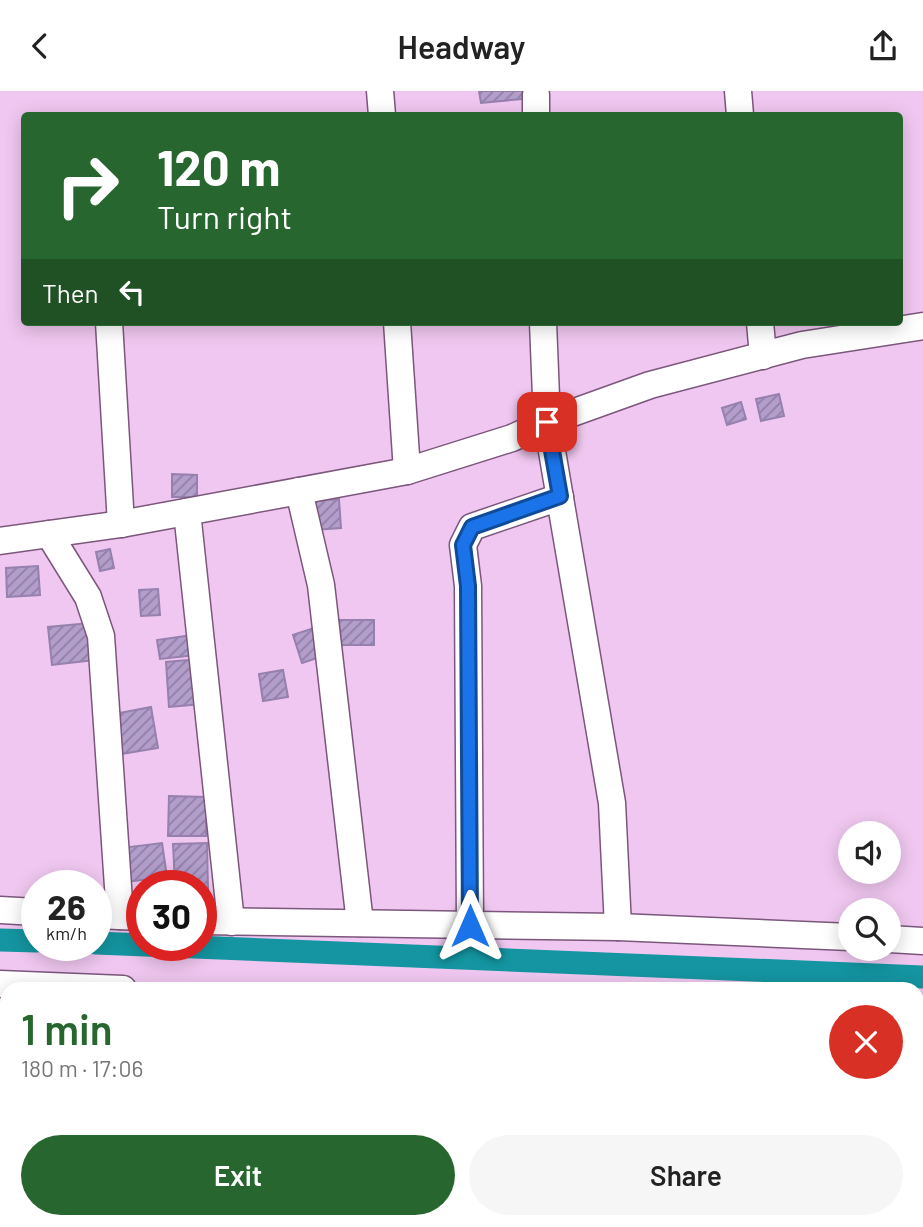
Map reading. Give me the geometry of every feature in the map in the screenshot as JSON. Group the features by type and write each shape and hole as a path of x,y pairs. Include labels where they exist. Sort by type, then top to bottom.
{"street":[{"path":"380,91 382,112"},
{"path":"737,91 740,112"},
{"path":"108,326 121,524"},
{"path":"397,326 407,471"},
{"path":"543,326 547,422 612,803 618,927"},
{"path":"760,326 763,356"},
{"path":"0,541 121,524 407,471 512,438 547,422 650,385 802,345 923,326"},
{"path":"299,491 321,585 360,923"},
{"path":"470,926 468,586 463,545 472,527 560,496"},
{"path":"187,512 231,922"},
{"path":"49,534 88,597 100,636 119,916"},
{"path":"0,911 21,912"},
{"path":"217,922 618,927 838,936"},
{"path":"901,940 923,941"}],"building":[{"path":"479,91 522,91 522,99 481,103"},
{"path":"779,394 784,416 761,421 756,399"},
{"path":"741,402 746,419 727,425 722,408"},
{"path":"172,474 197,475 197,497 172,497"},
{"path":"339,499 341,528 314,530 311,501"},
{"path":"110,549 114,568 100,571 96,552"},
{"path":"38,566 40,595 7,597 6,568"},
{"path":"158,589 160,615 141,616 139,590"},
{"path":"336,620 374,620 374,645 337,645"},
{"path":"90,623 94,660 52,665 48,627"},
{"path":"314,628 323,656 302,663 293,635"},
{"path":"193,635 196,655 160,659 157,640"},
{"path":"199,659 202,704 169,707 166,662"},
{"path":"283,670 288,697 263,701 259,674"},
{"path":"151,707 158,748 121,754 114,714"},
{"path":"169,796 206,797 206,836 168,836"},
{"path":"162,843 166,870 126,870 126,882 121,848"},
{"path":"207,843 208,870 174,870 173,844"}],"waterway":[{"path":"0,940 21,941"},
{"path":"112,944 923,977"}],"route":[{"path":"470,926 468,586 463,545 472,527 560,496 547,422"}]}
